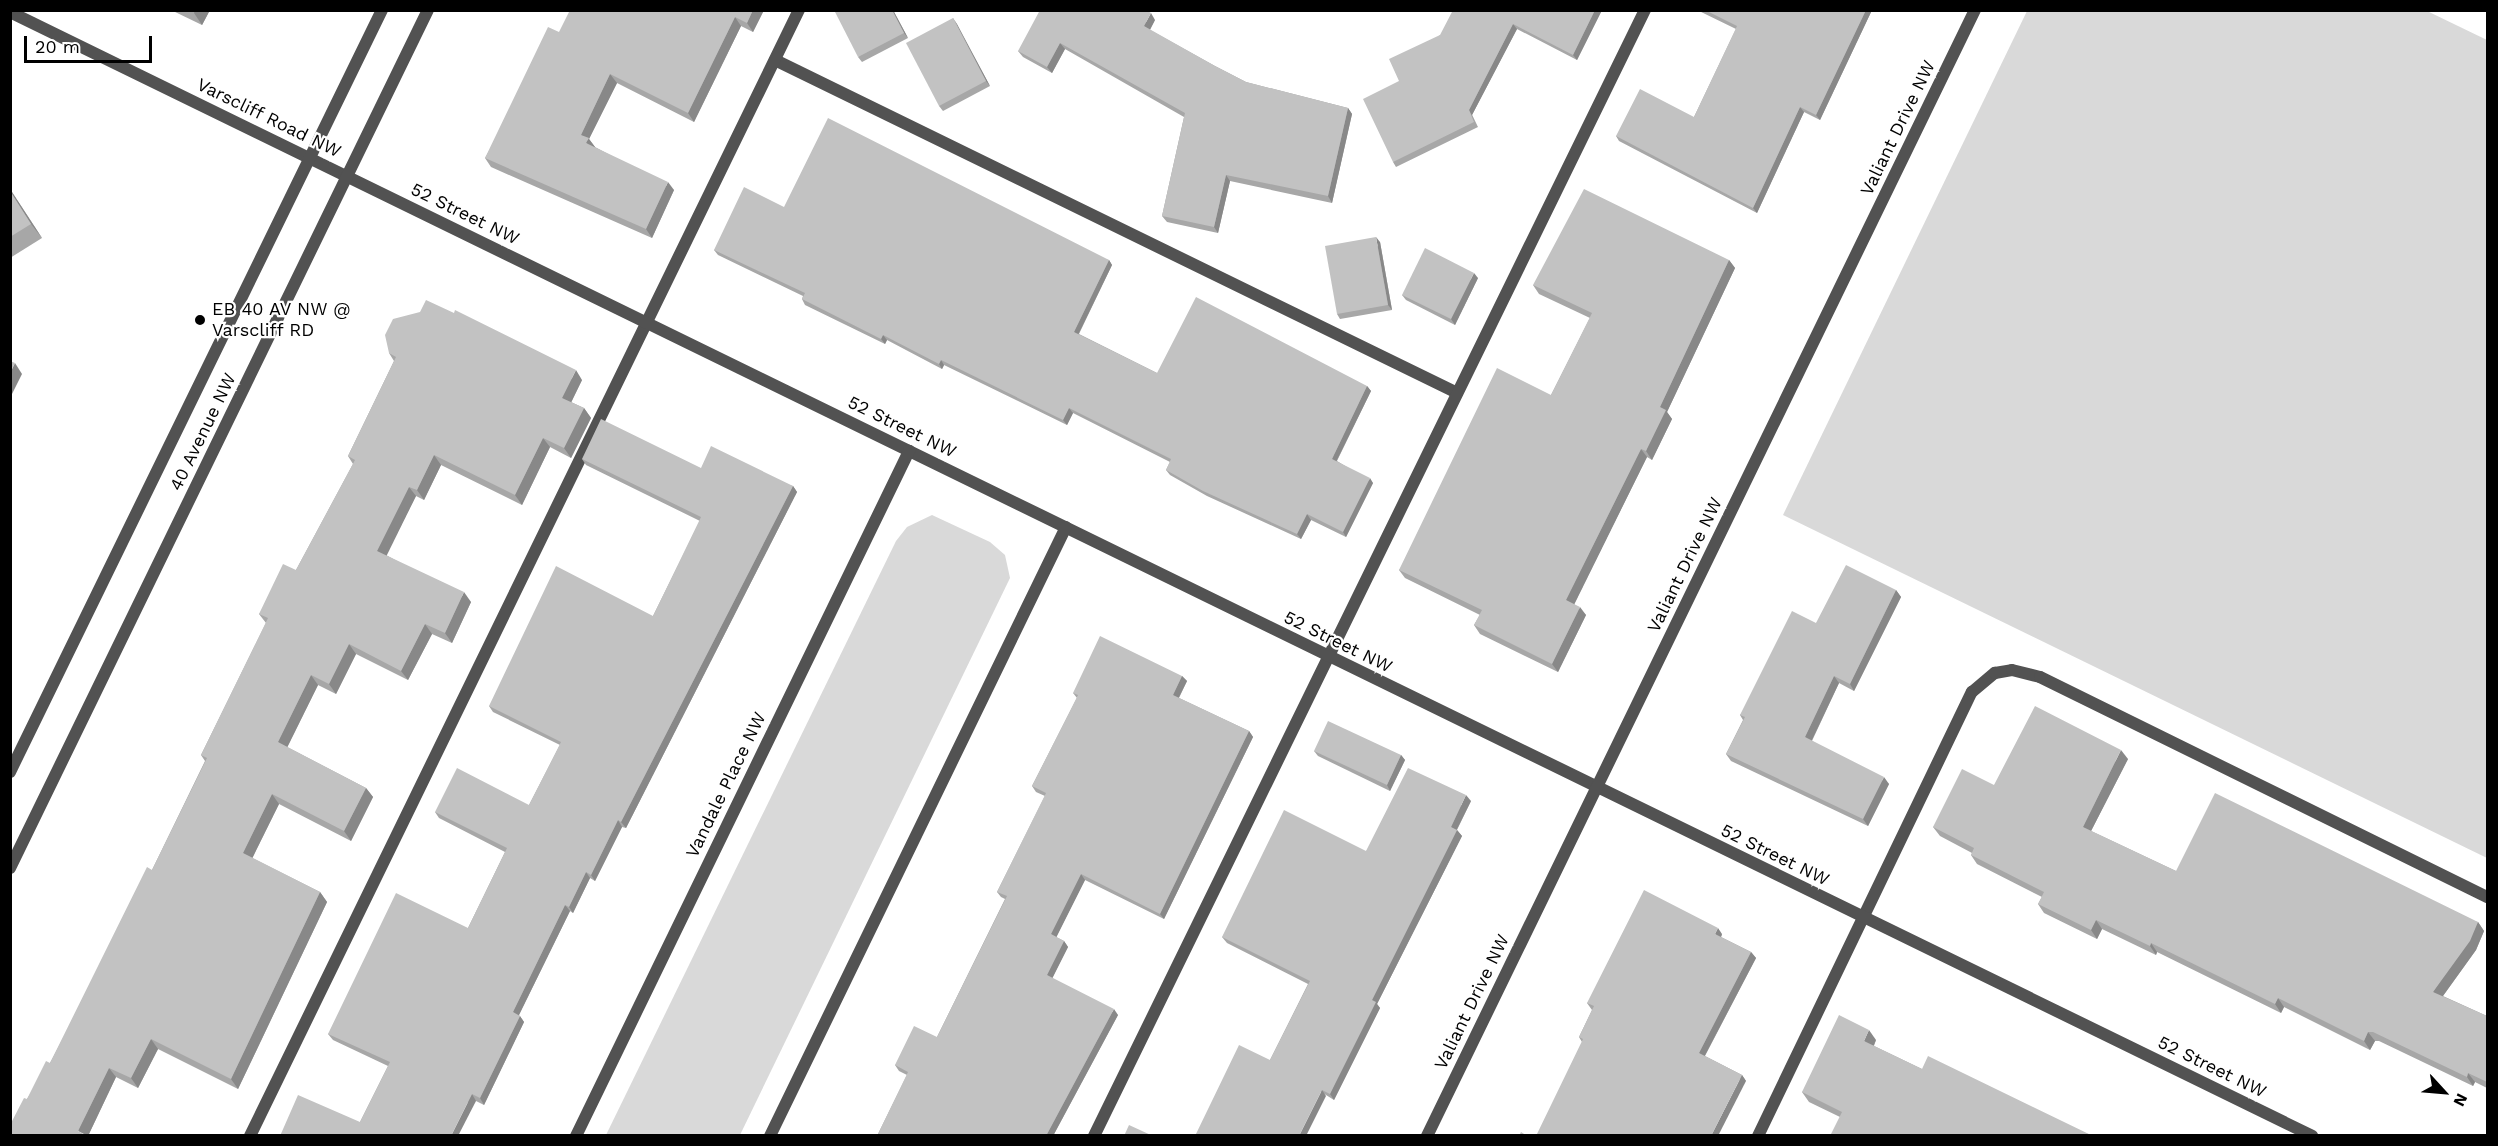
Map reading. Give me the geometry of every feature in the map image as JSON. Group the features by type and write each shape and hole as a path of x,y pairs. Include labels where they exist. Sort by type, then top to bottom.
{"street":[{"name":"40 Avenue NW","path":"10,772 382,10"},
{"name":"40 Avenue NW","path":"10,868 349,178 428,10"},
{"path":"250,1136 799,10"},
{"path":"1094,1136 1645,10"},
{"name":"Valiant Drive NW","path":"1426,1136 1975,10"},
{"name":"Varscliff Road NW","path":"10,12 349,178"},
{"path":"775,60 1457,393"},
{"name":"52 Street NW","path":"349,178 2312,1136"},
{"name":"Vandale Place NW","path":"576,1136 909,451"},
{"path":"770,1136 1066,527"},
{"path":"1758,1136 1971,692 1995,673 2013,670 2040,677 2487,897"}],"shaded area":[{"path":"2027,11 2427,11 2487,40 2487,858 1783,515"},
{"path":"932,515 990,542 1005,555 1010,578 740,1135 606,1135 896,541 907,527"}],"building":[{"path":"570,10 753,10 747,23 735,17 688,113 610,74 581,135 589,138 586,143 668,182 646,229 485,158 548,27 559,32"},
{"path":"834,10 892,10 904,33 858,57"},
{"path":"1040,10 1146,10 1151,13 1144,26 1246,82 1348,108 1328,196 1226,175 1214,227 1162,216 1185,113 1060,43 1047,67 1018,51"},
{"path":"1453,10 1595,10 1573,55 1513,24 1469,110 1474,122 1393,162 1363,99 1399,81 1389,59 1440,35"},
{"path":"1705,10 1866,10 1816,115 1800,107 1753,208 1616,136 1640,89 1694,117 1737,26"},
{"path":"953,18 986,81 939,106 906,43"},
{"path":"828,118 1109,260 1074,332 1157,373 1196,297 1367,386 1332,459 1370,478 1343,532 1307,514 1297,534 1203,491 1166,470 1171,459 1069,408 1063,420 941,360 939,364 883,335 881,339 802,299 805,293 714,250 744,187 784,207"},
{"path":"1584,189 1729,260 1660,407 1666,410 1646,451 1641,449 1566,600 1580,607 1552,664 1474,625 1482,610 1399,570 1497,368 1551,395 1592,313 1533,285"},
{"path":"10,191 31,224 10,237"},
{"path":"1376,237 1388,305 1337,314 1325,246"},
{"path":"1425,248 1474,273 1451,319 1402,295"},
{"path":"426,300 454,313 455,310 576,370 562,398 584,408 564,448 543,438 515,495 434,455 417,490 409,487 377,551 464,592 445,633 425,624 401,671 349,644 329,684 311,675 278,742 366,788 344,831 272,794 243,853 320,892 231,1079 151,1039 131,1078 109,1068 78,1131 87,1136 10,1136 10,1125 24,1098 27,1099 46,1061 50,1063 147,867 152,870 207,758 201,755 268,618 259,614 283,564 296,570 355,460 348,456 396,357 389,353 385,335 393,319 420,312"},
{"path":"10,361 15,363 10,373"},
{"path":"601,419 701,468 711,446 793,486 621,822 618,820 591,875 586,872 569,907 565,905 513,1012 520,1016 480,1098 472,1094 451,1136 280,1136 298,1095 360,1122 390,1062 328,1034 396,893 468,928 507,848 435,812 457,768 529,805 561,742 489,706 556,566 653,616 701,517 582,459"},
{"path":"1846,565 1896,590 1850,684 1834,676 1805,737 1884,777 1863,819 1726,754 1745,717 1740,715 1792,611 1816,623"},
{"path":"1100,636 1182,676 1173,695 1249,731 1160,914 1081,874 1051,934 1064,941 1047,975 1114,1009 1046,1136 877,1136 908,1072 895,1065 914,1026 937,1037 1007,896 997,892 1046,793 1032,786 1078,695 1073,693"},
{"path":"2035,706 2121,750 2083,827 2176,871 2215,793 2478,922 2470,941 2433,992 2487,1016 2487,1082 2468,1073 2467,1077 2373,1032 2368,1032 2364,1041 2278,998 2275,1004 2151,943 2150,946 2096,920 2091,930 2038,904 2044,892 1971,855 1974,848 1933,827 1962,769 1994,785"},
{"path":"1328,721 1401,755 1387,785 1314,751"},
{"path":"1408,768 1466,795 1451,827 1457,830 1372,1000 1376,1002 1330,1094 1322,1090 1299,1136 1195,1136 1239,1045 1270,1060 1310,981 1222,937 1284,810 1366,851"},
{"path":"1644,890 1718,928 1715,934 1751,952 1699,1053 1742,1075 1711,1136 1536,1136 1583,1039 1579,1037 1594,1006 1587,1003"},
{"path":"1839,1015 1869,1030 1864,1041 1922,1069 1928,1056 2093,1136 1830,1136 1842,1112 1802,1092"},
{"path":"1129,1125 1153,1136 1124,1136"}],"place":[{"name":"EB 40 AV NW @ Varscliff RD","path":"200,320"}]}
